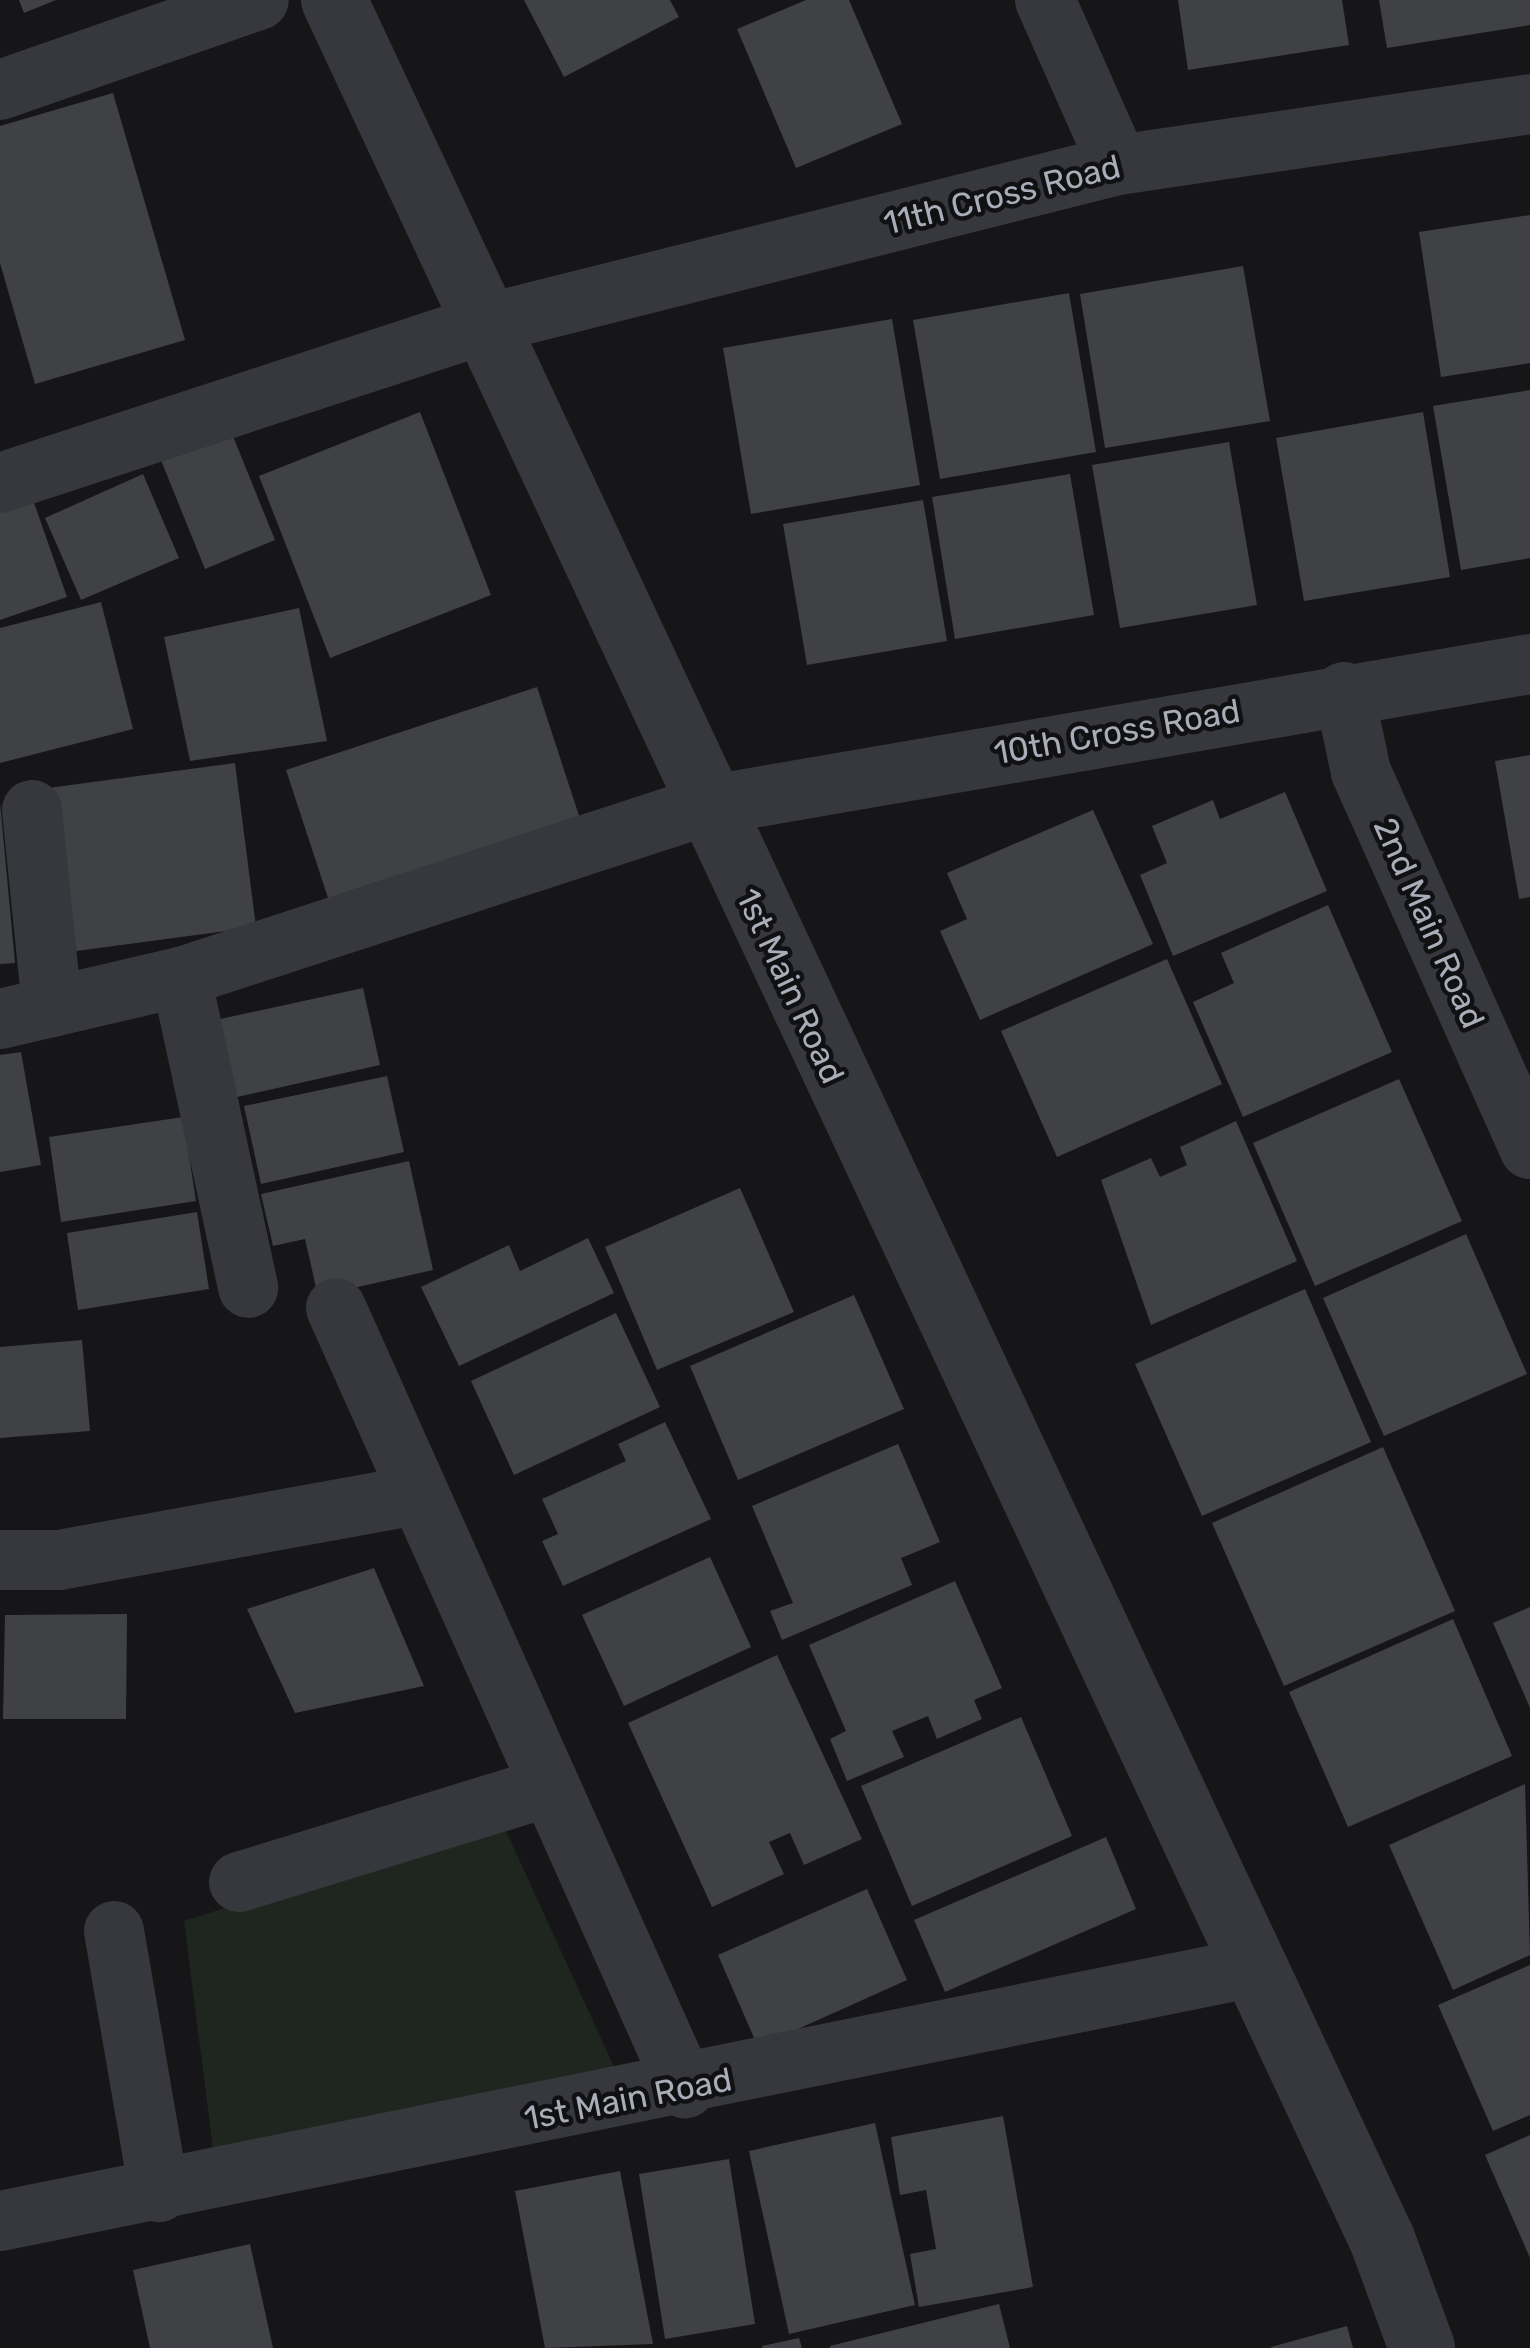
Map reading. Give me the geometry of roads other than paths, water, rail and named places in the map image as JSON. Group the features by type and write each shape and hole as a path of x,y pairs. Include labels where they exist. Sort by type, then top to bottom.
{"street":[{"path":"0,90 260,0"},
{"name":"1st Main Road","path":"334,0 705,806 1254,1967 1422,2348"},
{"path":"1045,0 1118,165"},
{"name":"11th Cross Road","path":"0,483 482,325 1118,165 1530,104"},
{"name":"10th Cross Road","path":"26,1013 181,976 705,806 1344,692 1530,664"},
{"name":"2nd Main Road","path":"1344,692 1361,772 1530,1149"},
{"path":"26,1013 32,810"},
{"path":"181,976 248,1288"},
{"path":"336,1308 685,2089"},
{"path":"0,1560 59,1560 418,1495"},
{"path":"238,1882 547,1787"},
{"path":"114,1931 160,2192"},
{"name":"1st Main Road","path":"0,2222 685,2089 1254,1967"}]}
